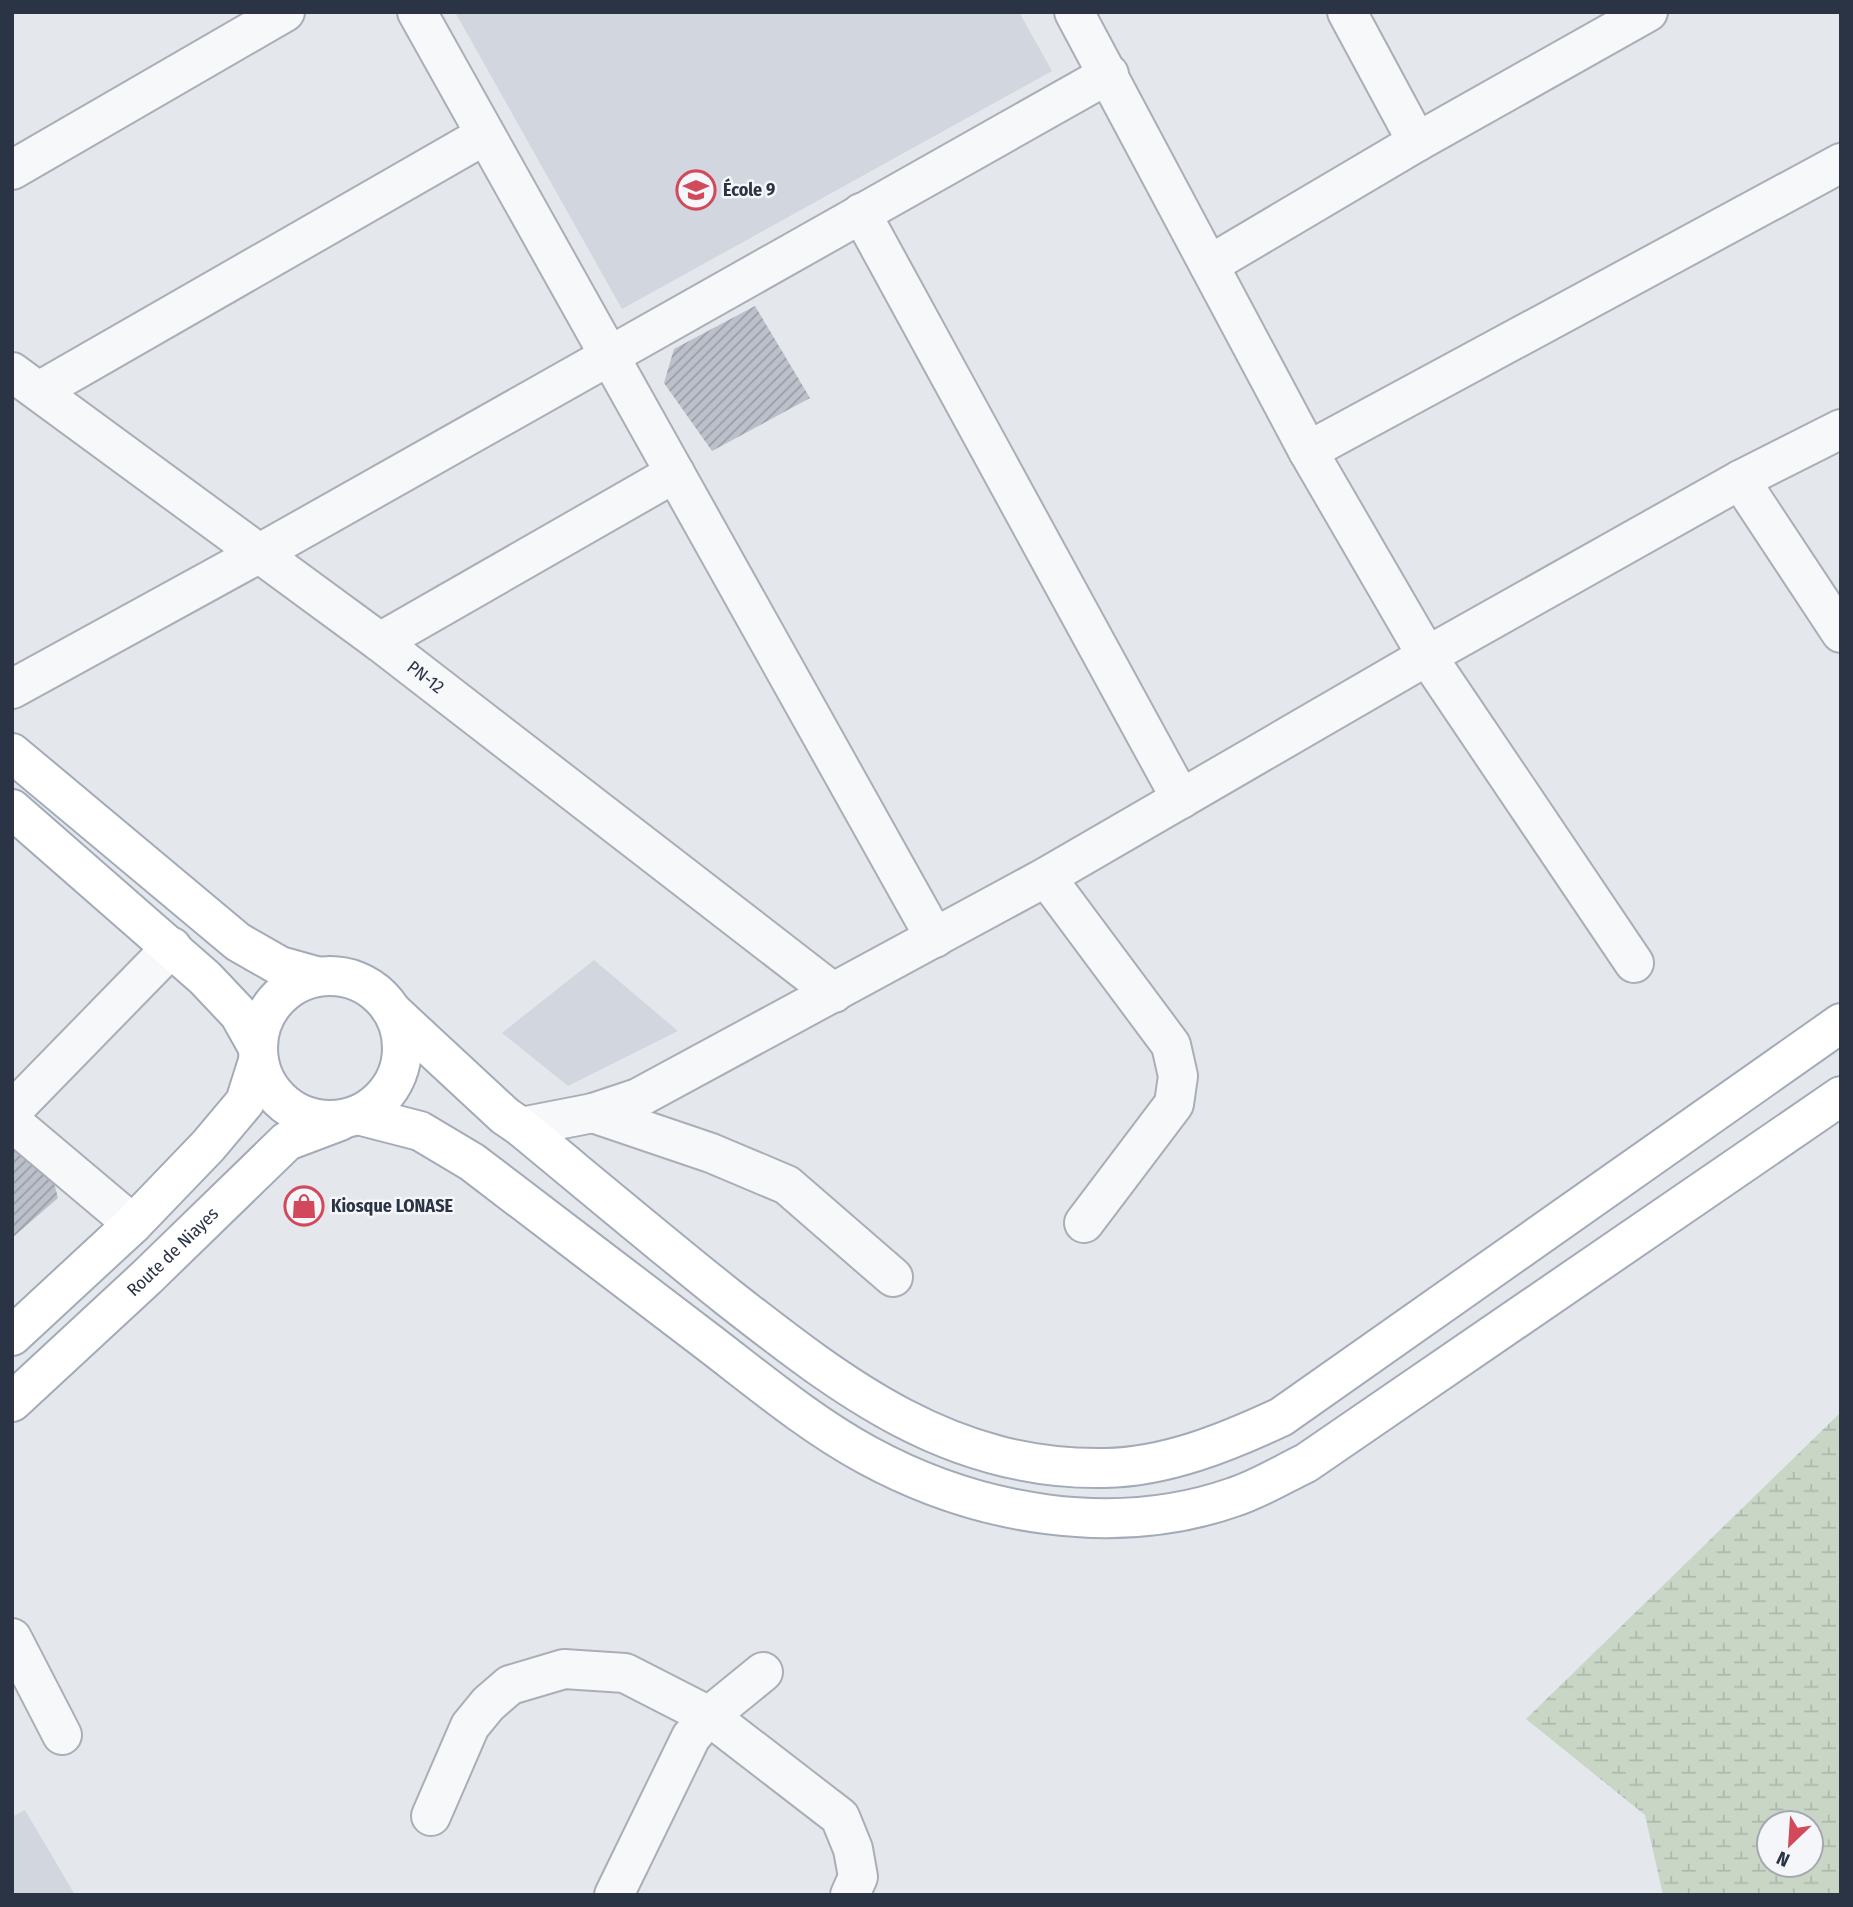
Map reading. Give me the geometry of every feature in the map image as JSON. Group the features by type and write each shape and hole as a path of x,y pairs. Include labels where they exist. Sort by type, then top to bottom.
{"main road":[{"path":"12,753 238,942 280,966 316,976"},
{"path":"12,809 172,947 239,1014 258,1054 266,1083 280,1101 299,1113 320,1119 351,1117 421,1131 472,1162 801,1413 865,1454 911,1477 974,1500 1038,1513 1107,1519 1168,1514 1236,1497 1306,1463 1841,1096"},
{"path":"12,1336 175,1182 245,1102 258,1054 260,1027 268,1009 281,993 297,982 316,976 339,975 361,982 380,995 394,1013 505,1116 644,1231 828,1373 888,1411 926,1431 984,1452 1039,1465 1107,1468 1158,1461 1225,1443 1281,1417 1841,1023"},
{"path":"351,1117 378,1102 394,1083 402,1060 402,1036 394,1013"},
{"name":"Route de Niayes","path":"12,1402 147,1277 287,1141 351,1117"}],"street":[{"path":"12,170 285,12"},
{"path":"417,12 935,938"},
{"path":"1074,12 1308,452 1427,656 1634,962"},
{"path":"1347,12 1417,142"},
{"path":"1209,265 1628,17"},
{"path":"12,690 1109,74"},
{"path":"26,382 485,135"},
{"path":"1308,452 1841,163"},
{"path":"860,213 1181,799"},
{"name":"PN-12","path":"26,382 380,642 834,993"},
{"path":"521,1127 593,1113 638,1098 1046,877 1427,656 1740,480 1841,429"},
{"path":"380,642 675,473"},
{"path":"1740,480 1841,633"},
{"path":"1046,877 1171,1045 1178,1076 1174,1104 1084,1223"},
{"path":"12,1111 172,947"},
{"path":"593,1113 711,1153 786,1185 893,1277"},
{"path":"12,1122 133,1224"},
{"path":"12,1638 62,1735"},
{"path":"431,1816 470,1726 488,1704 510,1685 564,1669 625,1673 709,1716 840,1817 853,1849 858,1877 850,1895"},
{"path":"614,1895 691,1737 709,1716 763,1672"}],"shaded area":[{"name":"École 9","path":"455,12 1019,12 1052,71 622,309"},
{"path":"594,960 678,1031 568,1086 502,1033"},
{"path":"25,1810 75,1895 12,1895 12,1817"}],"green space":[{"path":"1841,1412 1841,1895 1663,1895 1645,1815 1526,1719"}],"building":[{"path":"755,306 810,398 712,451 664,383 674,349"},
{"path":"12,1144 50,1167 58,1198 12,1238"}],"place":[{"name":"École 9","path":"696,190"},
{"name":"Kiosque LONASE","path":"304,1206"}]}
